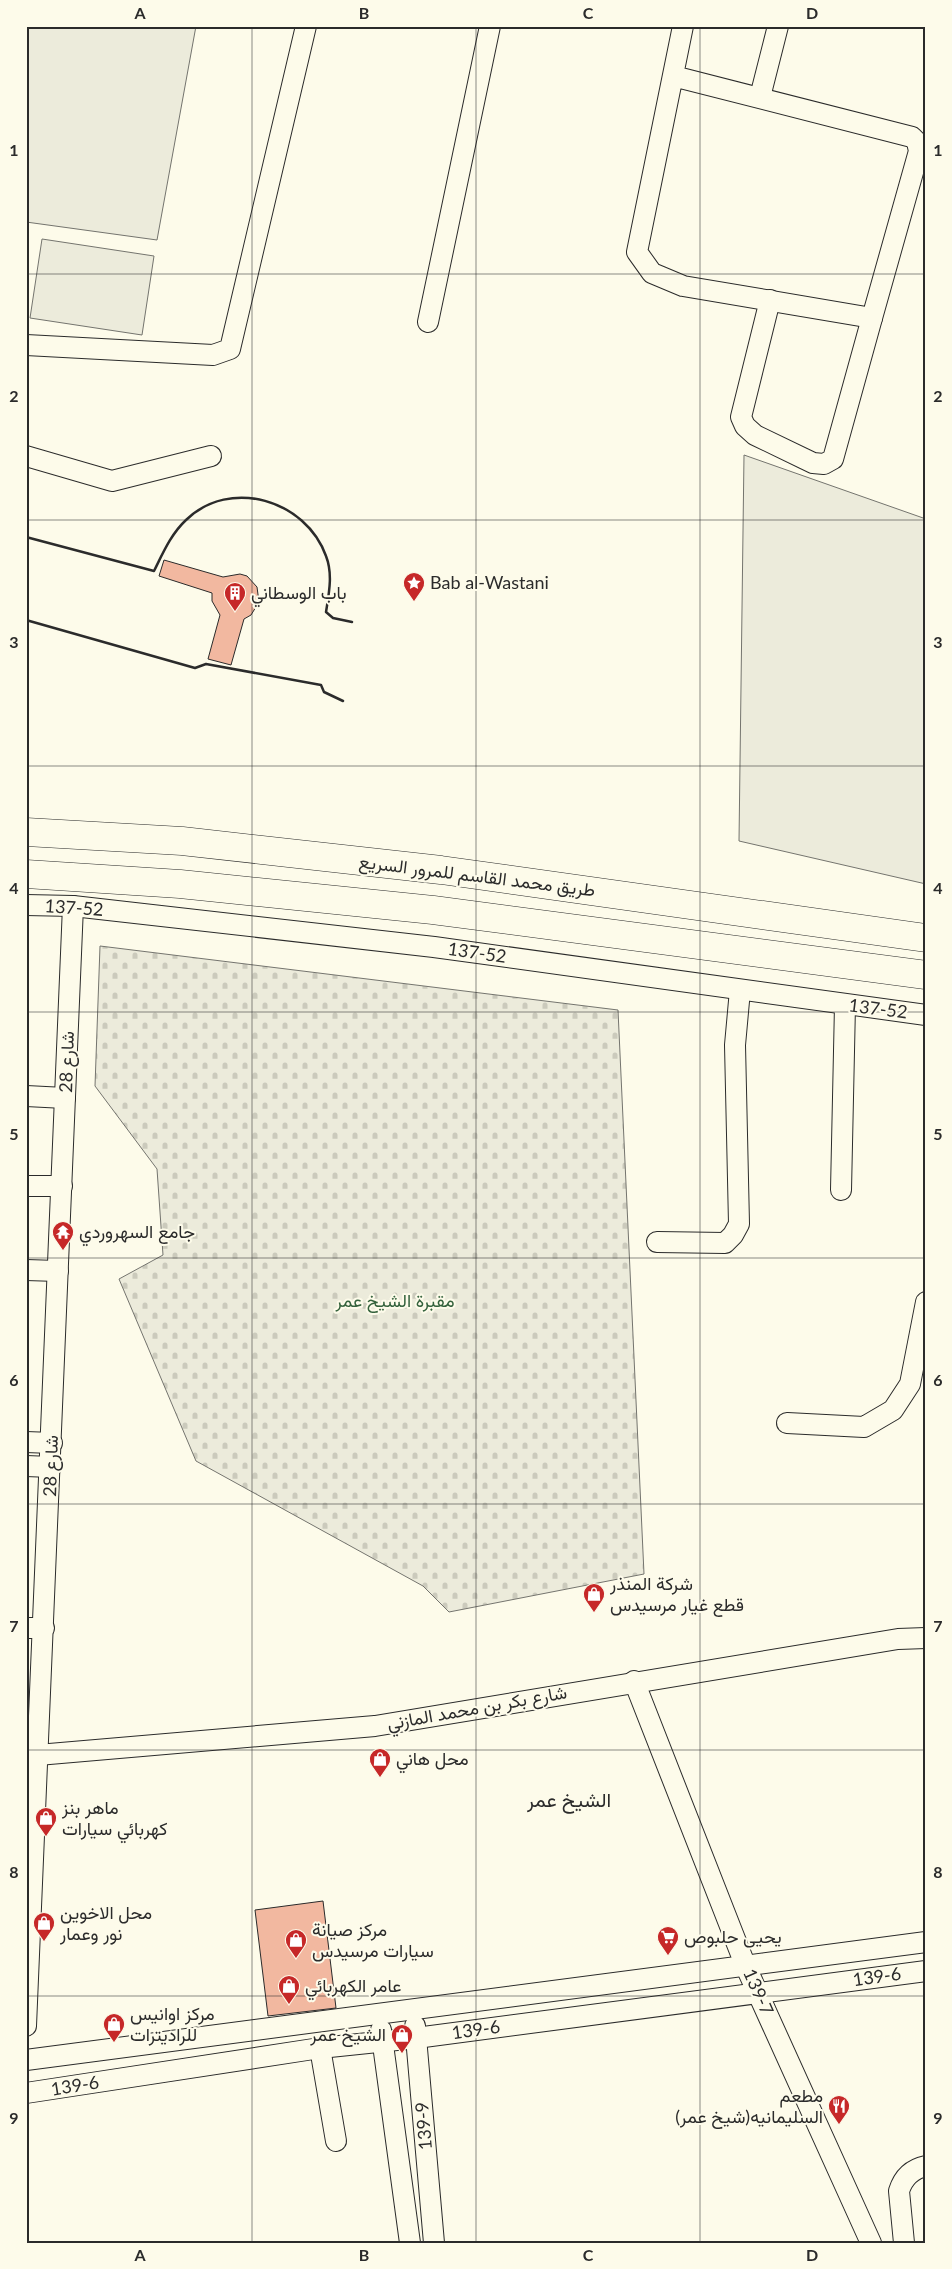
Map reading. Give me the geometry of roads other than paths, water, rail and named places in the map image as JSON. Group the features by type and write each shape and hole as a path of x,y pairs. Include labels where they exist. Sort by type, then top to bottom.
{"highway":[{"name":"طريق محمد القاسم للمرور السريع","path":"26,832 182,841 441,870 926,938"},
{"path":"26,874 180,884 433,910 926,975"}],"street":[{"path":"26,345 213,355 230,349 306,26"},
{"path":"428,322 490,26"},
{"path":"683,26 637,252 652,273 683,286 872,318"},
{"path":"760,97 778,26"},
{"path":"673,76 912,137 917,142 919,151 834,459 824,464 813,462 755,435 745,426 740,416 770,300"},
{"path":"26,456 112,481 211,456"},
{"name":"137-52","path":"26,905 73,906 434,947 926,1015"},
{"name":"شارع 28","path":"26,2026 35,1628 51,1467 73,906"},
{"path":"657,1242 724,1243 733,1235 739,1224 735,1045 740,990"},
{"path":"841,1190 845,1005"},
{"path":"26,1096 65,1098"},
{"path":"26,1186 62,1186"},
{"path":"26,1270 58,1271"},
{"path":"787,1423 864,1427 893,1410 910,1384 926,1302"},
{"path":"26,1442 52,1443"},
{"path":"26,1466 51,1467"},
{"name":"شارع بكر بن محمد المازني","path":"33,1756 375,1726 634,1681 898,1639 926,1638"},
{"name":"139-7","path":"634,1681 746,1967 871,2243"},
{"name":"139-6","path":"26,2060 926,1942"},
{"name":"139-6","path":"26,2093 320,2048 416,2038 926,1970"},
{"name":"139-9","path":"414,2010 434,2243"},
{"name":"139-9","path":"379,2014 410,2243"},
{"path":"320,2048 336,2141"},
{"path":"904,2243 899,2191 910,2174 926,2166"}],"place":[{"name":"Bab al-Wastani","path":"414,602"},
{"name":"باب الوسطاني","path":"235,612"},
{"name":"جامع السهروردي","path":"63,1251"},
{"name":"شركة المنذر قطع غيار مرسيدس","path":"594,1613"},
{"name":"محل هاني","path":"380,1778"},
{"name":"ماهر بنز كهربائي سيارات","path":"46,1837"},
{"name":"محل الاخوين نور وعمار","path":"44,1942"},
{"name":"يحيى حلبوص","path":"668,1956"},
{"name":"مركز صيانة سيارات مرسيدس","path":"296,1959"},
{"name":"عامر الكهربائي","path":"289,2005"},
{"name":"مركز اوانيس للراديترات","path":"114,2043"},
{"name":"الشيخ عمر","path":"402,2054"},
{"name":"مطعم السليمانيه(شيخ عمر)","path":"839,2125"}],"district":[{"name":"الشيخ عمر","path":"569,1800"}],"park label":[{"name":"مقبرة الشيخ عمر","path":"395,1301"}]}
